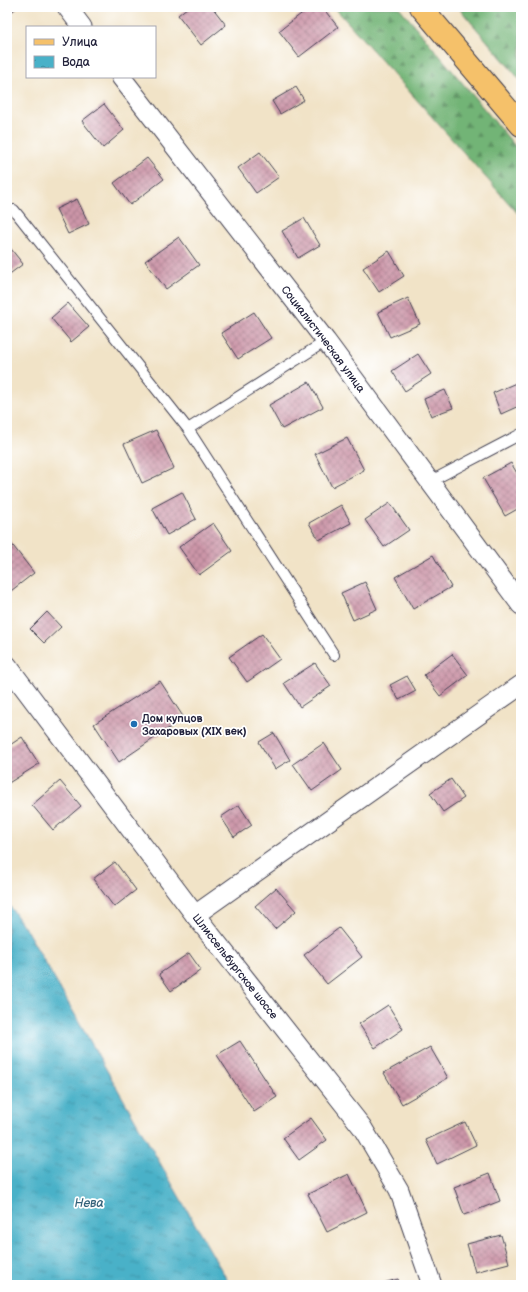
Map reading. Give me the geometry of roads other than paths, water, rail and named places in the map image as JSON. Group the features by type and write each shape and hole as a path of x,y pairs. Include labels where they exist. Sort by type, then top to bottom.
{"main road":[{"path":"422,7 521,125"}],"street":[{"path":"67,7 81,26"},
{"name":"Социалистическая улица","path":"122,78 326,341 431,481 521,605"},
{"name":"Шлиссельбургское шоссе","path":"7,665 195,915 362,1127 399,1190 432,1285"},
{"path":"195,915 521,685"}],"lane":[{"path":"14,210 188,429 334,655"},
{"path":"188,429 326,341"},
{"path":"431,481 521,434"}],"water":[{"name":"Нева","path":"7,902 27,931 230,1285 7,1285"}],"place":[{"name":"Дом купцов Захаровых (XIX век)","path":"134,724"}]}
